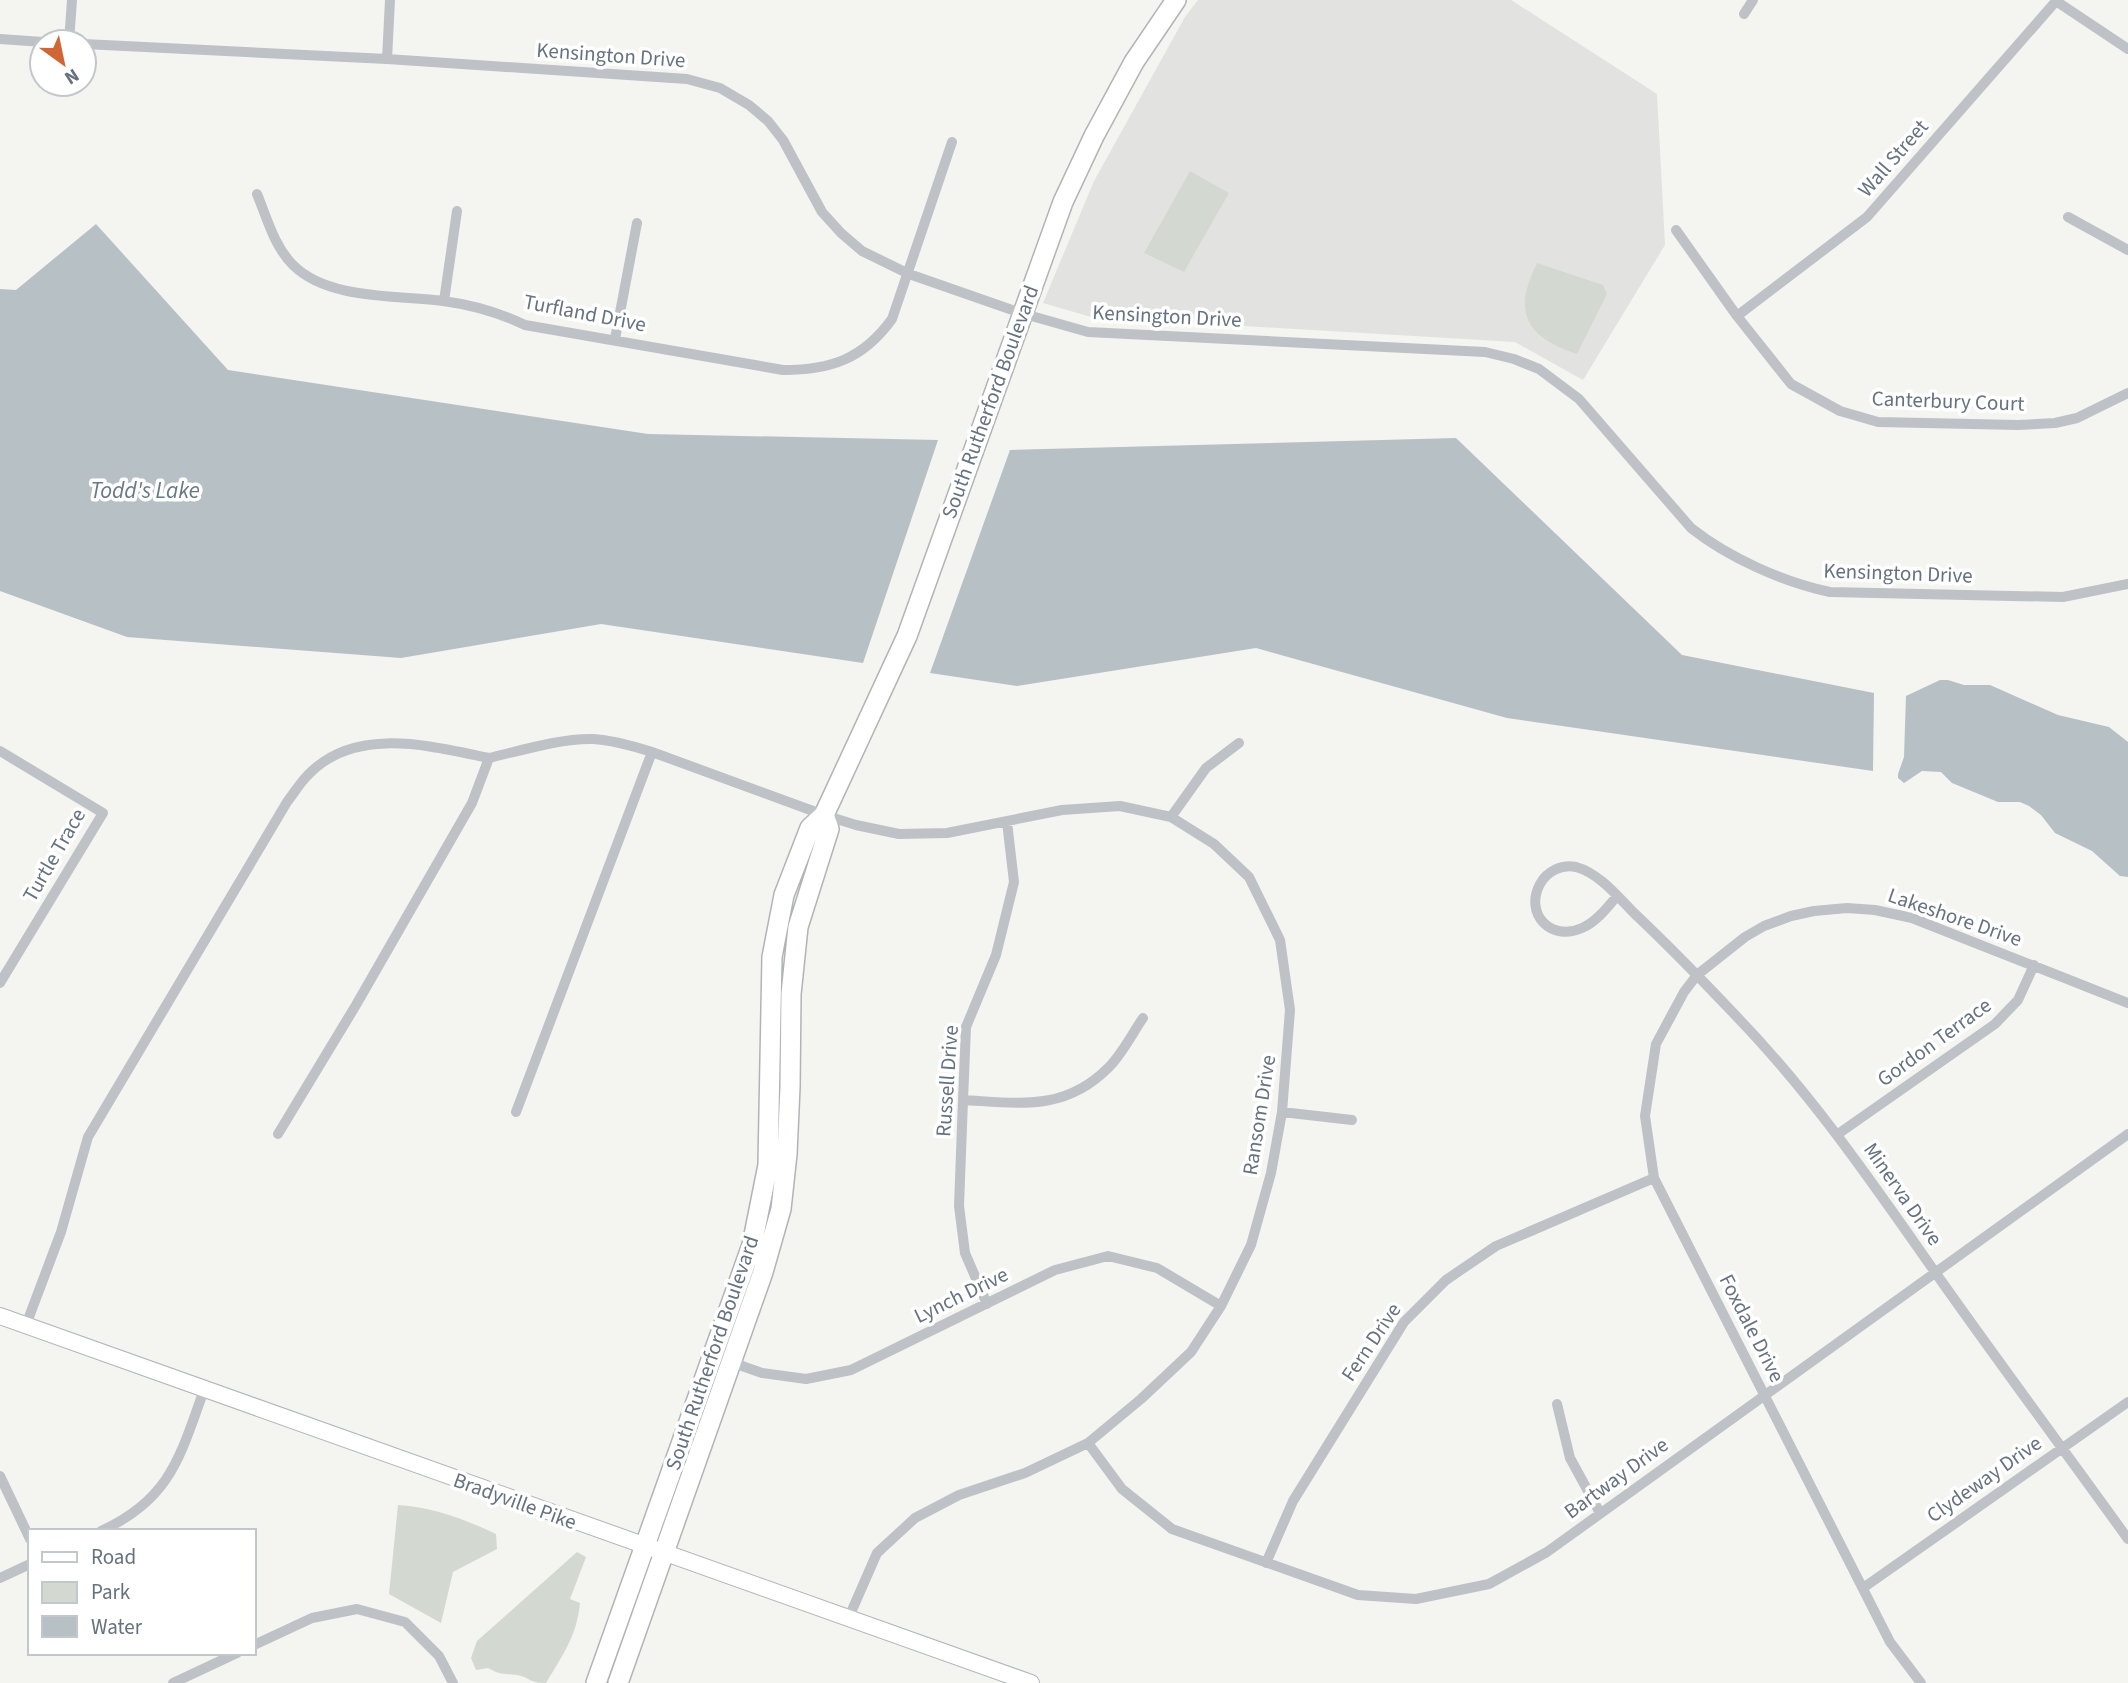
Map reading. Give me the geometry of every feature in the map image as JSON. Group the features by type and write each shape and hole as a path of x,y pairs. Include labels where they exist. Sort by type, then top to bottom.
{"highway":[{"name":"South Rutherford Boulevard","path":"618,1683 654,1550 712,1356 752,1245 768,1165 772,957 784,895 810,828 824,815 907,636 1063,202 1094,136 1134,62 1176,0"},
{"name":"South Rutherford Boulevard","path":"596,1683 732,1363 781,1209 790,1087 791,994 797,927 829,829 824,815"}],"main road":[{"name":"Bradyville Pike","path":"0,1316 1031,1683"}],"street":[{"path":"70,28 72,0"},
{"path":"387,59 390,0"},
{"path":"1744,14 1753,0"},
{"path":"2056,0 2128,50"},
{"name":"Wall Street","path":"1737,316 1867,217 2056,0"},
{"path":"0,39 28,41"},
{"name":"Kensington Drive","path":"98,45 387,59 687,79 720,88 749,105 768,121 783,140 822,212 841,233 862,251 909,274 1021,313 1088,332 1485,352 1514,359 1539,369 1579,399 1691,528 1731,554 1804,587 1830,592 2063,597 2128,584"},
{"name":"Turfland Drive","path":"257,194 278,246 294,266 315,281 354,292 444,301 497,311 525,325 783,370 822,368 857,354 879,337 892,319 952,142"},
{"path":"444,301 457,211"},
{"path":"2068,217 2128,250"},
{"path":"615,339 637,223"},
{"name":"Canterbury Court","path":"1676,230 1737,316 1791,384 1840,411 1878,422 2018,425 2056,423 2077,418 2128,393"},
{"name":"Ransom Drive","path":"489,758 591,739 626,743 824,815 899,834 947,834 1062,810 1120,806 1171,817 1214,844 1249,877 1280,940 1290,1010 1282,1112 1271,1173 1251,1245 1221,1306 1191,1352 1141,1399 1088,1443 1025,1473 959,1495 915,1518 877,1553 849,1617"},
{"path":"26,1325 61,1232 88,1137 288,802 308,774 336,754 368,744 400,742 489,758 472,803 278,1134"},
{"path":"1171,817 1206,768 1239,743"},
{"name":"Turtle Trace","path":"0,751 103,813 0,984"},
{"path":"516,1112 652,752"},
{"name":"Russell Drive","path":"987,1304 965,1253 959,1206 966,1027 996,955 1014,881 1007,822"},
{"name":"Minerva Drive","path":"1617,896 1591,923 1568,932 1546,927 1535,908 1536,895 1543,880 1553,871 1576,867 1587,872 1617,896 1775,1056 1838,1135 2128,1539"},
{"name":"Lakeshore Drive","path":"1697,975 1736,943 1777,920 1814,911 1847,908 1875,910 1912,918 2128,1003"},
{"name":"Gordon Terrace","path":"1838,1135 1995,1024 2018,1000 2034,965"},
{"name":"Foxdale Drive","path":"1697,975 1684,992 1656,1044 1645,1116 1654,1178 1890,1642 1921,1683"},
{"path":"963,1100 1030,1104 1072,1095 1109,1067 1143,1018"},
{"path":"1282,1112 1352,1120"},
{"name":"Bartway Drive","path":"1088,1443 1122,1489 1172,1529 1266,1563 1358,1595 1416,1599 1489,1584 1547,1552 2128,1133"},
{"name":"Fern Drive","path":"1266,1563 1293,1501 1404,1322 1446,1280 1496,1246 1654,1178"},
{"name":"Lynch Drive","path":"712,1356 762,1373 806,1379 851,1370 1055,1270 1108,1256 1157,1268 1221,1306"},
{"path":"105,1529 155,1496 180,1456 204,1390"},
{"name":"Clydeway Drive","path":"1863,1588 2128,1402"},
{"path":"1556,1404 1570,1458 1600,1513"},
{"path":"0,1476 28,1535"},
{"path":"0,1578 28,1565"},
{"path":"256,1644 312,1618 356,1609 405,1622 439,1656 453,1683"},
{"path":"173,1683 233,1655"}],"shaded area":[{"path":"1198,0 1511,0 1657,94 1665,245 1583,380 1515,342 1091,317 1043,303 1094,181 1185,17"}],"green space":[{"path":"1190,171 1229,193 1184,272 1144,253"},
{"path":"1537,263 1603,285 1607,294 1577,354 1546,340 1528,321 1526,296"},
{"path":"398,1505 424,1508 448,1515 496,1534 497,1549 453,1572 441,1623 389,1594"},
{"path":"577,1552 586,1557 570,1599 580,1603 576,1626 546,1683 488,1668 476,1670 471,1658 477,1641"}],"water":[{"name":"Todd's Lake","path":"96,224 228,370 648,434 938,440 863,663 601,624 401,658 127,637 0,591 0,289 16,290"},
{"path":"1456,438 1682,655 1874,693 1873,771 1507,718 1256,648 1017,686 930,673 1010,450"},
{"path":"1940,680 1964,685 1990,685 2058,715 2109,727 2128,742 2128,877 2120,876 2092,851 2055,833 2041,815 2020,802 1998,802 1952,783 1941,772 1922,771 1904,783 1898,778 1904,757 1906,696"}]}
